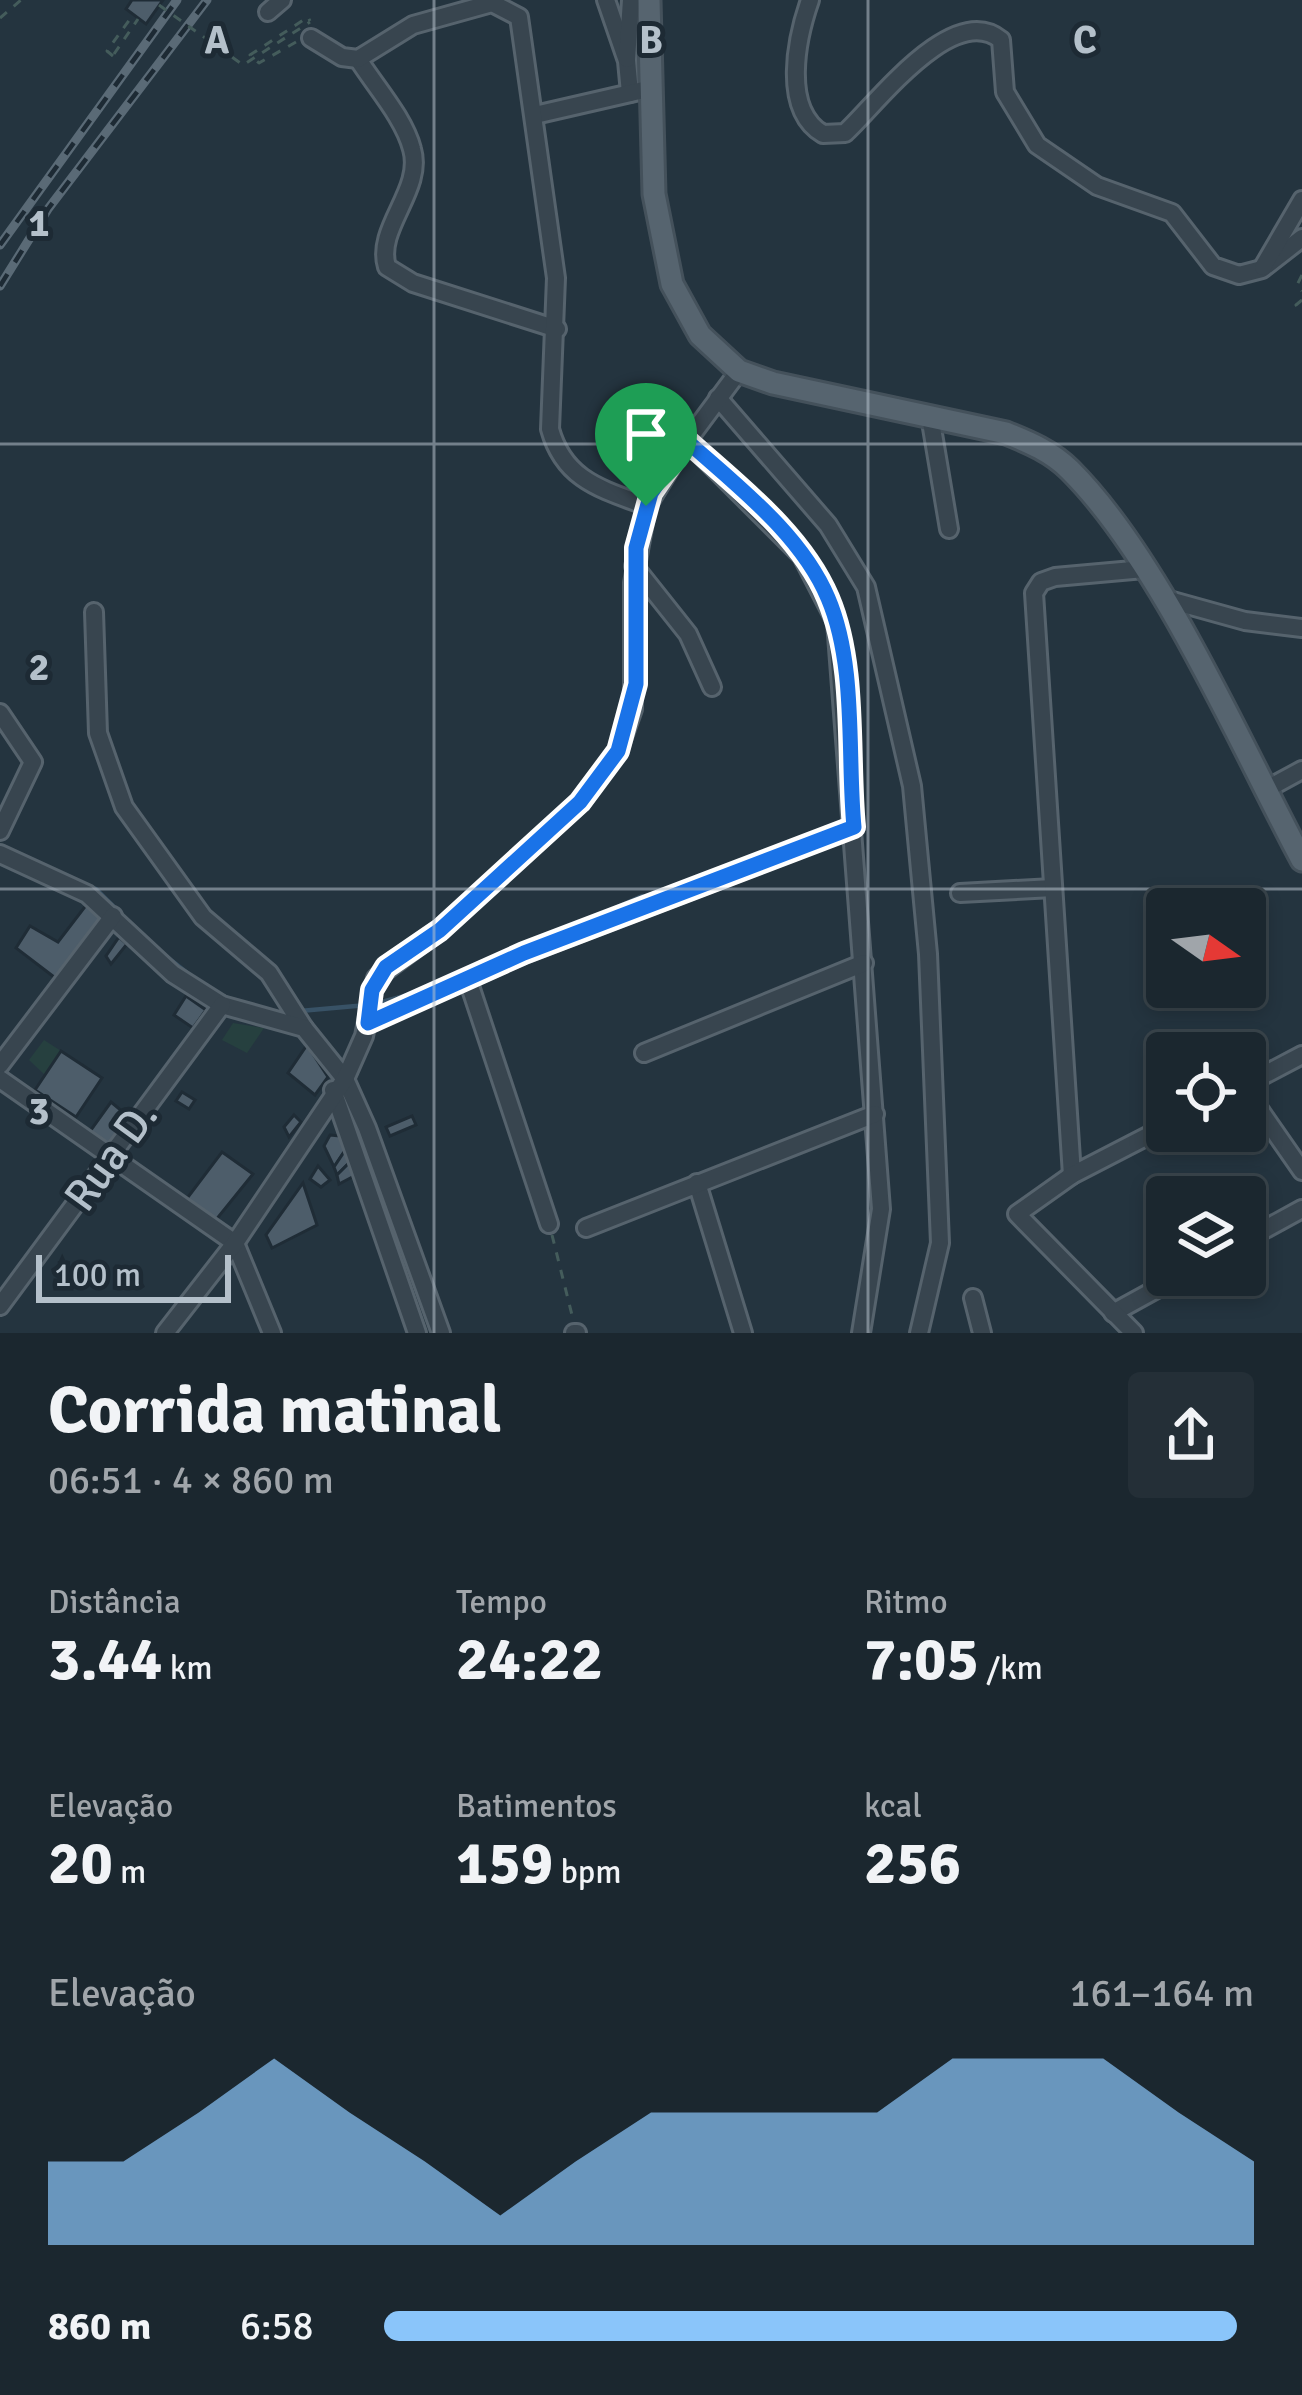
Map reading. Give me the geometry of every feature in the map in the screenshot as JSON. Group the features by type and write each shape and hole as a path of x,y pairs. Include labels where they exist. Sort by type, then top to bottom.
{"main road":[{"path":"650,0 639,91 654,194 672,284 700,335 739,371 1006,433 1047,451 1095,499 1144,569 1302,860"}],"street":[{"path":"535,115 639,91 606,0"},
{"path":"627,61 631,0"},
{"path":"809,0 800,34 797,83 814,128 845,134 909,62 953,34 991,31 1001,40 1005,92 1037,145 1096,186 1172,213 1205,259 1222,272 1239,275 1262,269 1302,238"},
{"path":"311,30 342,57 358,59 413,25 503,4 521,23 554,251 557,329 548,399 556,451 578,478 646,506"},
{"path":"358,59 413,151 412,180 384,252 386,267 413,283 557,329"},
{"path":"1262,269 1302,200"},
{"path":"165,1333 235,1244 336,1080 369,1017 372,990 386,967 440,930 580,802 606,772 633,709 634,566 646,506 739,371"},
{"path":"718,398 818,512 855,566 874,612 898,721 923,895 940,1243 919,1333"},
{"path":"930,416 949,529"},
{"path":"687,441 779,529 827,597 843,666 880,1234 861,1333"},
{"path":"634,566 688,634 712,687"},
{"path":"1072,1175 1034,593 1041,582 1054,577 1144,569"},
{"path":"1161,598 1245,621 1302,628"},
{"path":"94,612 98,733 124,807 203,916 269,974 288,999 336,1080 441,1333"},
{"path":"0,713 32,758 0,831"},
{"path":"1265,790 1302,770"},
{"path":"369,1017 854,827"},
{"path":"0,854 87,894 172,974 222,1005 301,1022"},
{"path":"960,893 1053,888"},
{"path":"0,1065 113,916"},
{"path":"644,1053 865,963"},
{"path":"468,980 549,1225"},
{"name":"Rua D.","path":"0,1306 222,1005"},
{"path":"1266,1075 1302,1055"},
{"path":"0,1079 235,1244 272,1333"},
{"path":"336,1080 417,1333"},
{"path":"586,1228 875,1114"},
{"path":"1266,1118 1302,1171"},
{"path":"1134,1333 1018,1220 1018,1210 1146,1137"},
{"path":"697,1183 743,1333"},
{"path":"1266,1229 1302,1209"},
{"path":"1113,1313 1146,1295"},
{"path":"973,1298 982,1333"}],"path":[{"path":"0,18 20,0"},
{"path":"159,5 242,65 311,30"},
{"path":"308,17 311,30 260,63 250,55 308,17"},
{"path":"130,19 107,51 112,56 139,19"},
{"path":"1302,275 1297,284 1302,291"},
{"path":"1302,300 1297,303 1302,312"},
{"path":"549,1225 576,1333"}],"green space":[{"path":"233,1023 264,1028 247,1053 222,1040"},
{"path":"44,1040 61,1051 45,1075 29,1060"}],"building":[{"path":"132,0 163,0 146,24 126,9"},
{"path":"87,904 102,918 58,980 16,948 30,926 58,942"},
{"path":"119,937 127,944 111,964 106,956"},
{"path":"186,996 206,1010 193,1028 174,1015"},
{"path":"307,1045 328,1077 315,1095 288,1073"},
{"path":"61,1051 102,1078 76,1117 35,1090"},
{"path":"182,1092 195,1100 189,1109 176,1101"},
{"path":"111,1102 129,1117 108,1147 88,1134"},
{"path":"294,1115 301,1122 289,1137 284,1127"},
{"path":"412,1116 416,1125 390,1136 386,1127"},
{"path":"330,1135 340,1136 346,1149 334,1167 324,1146"},
{"path":"346,1149 349,1163 337,1175 334,1167"},
{"path":"222,1152 253,1174 211,1226 182,1205"},
{"path":"349,1163 356,1175 339,1184 337,1175"},
{"path":"318,1166 330,1180 321,1187 310,1179"},
{"path":"303,1183 317,1225 272,1248 266,1235"}],"waterway":[{"path":"71,878 96,889 115,908"},
{"path":"573,927 642,896"},
{"path":"167,957 186,972"},
{"path":"378,1003 419,992"},
{"path":"300,1011 367,1005"}],"railway":[{"path":"0,245 177,0"},
{"path":"0,286 48,209 207,0"}],"route":[{"path":"687,441 757,505 817,578 840,642 854,827 524,953 368,1023 372,990 386,967 440,930 580,802 618,751 636,684 633,583 646,506 659,478 687,441"}]}
